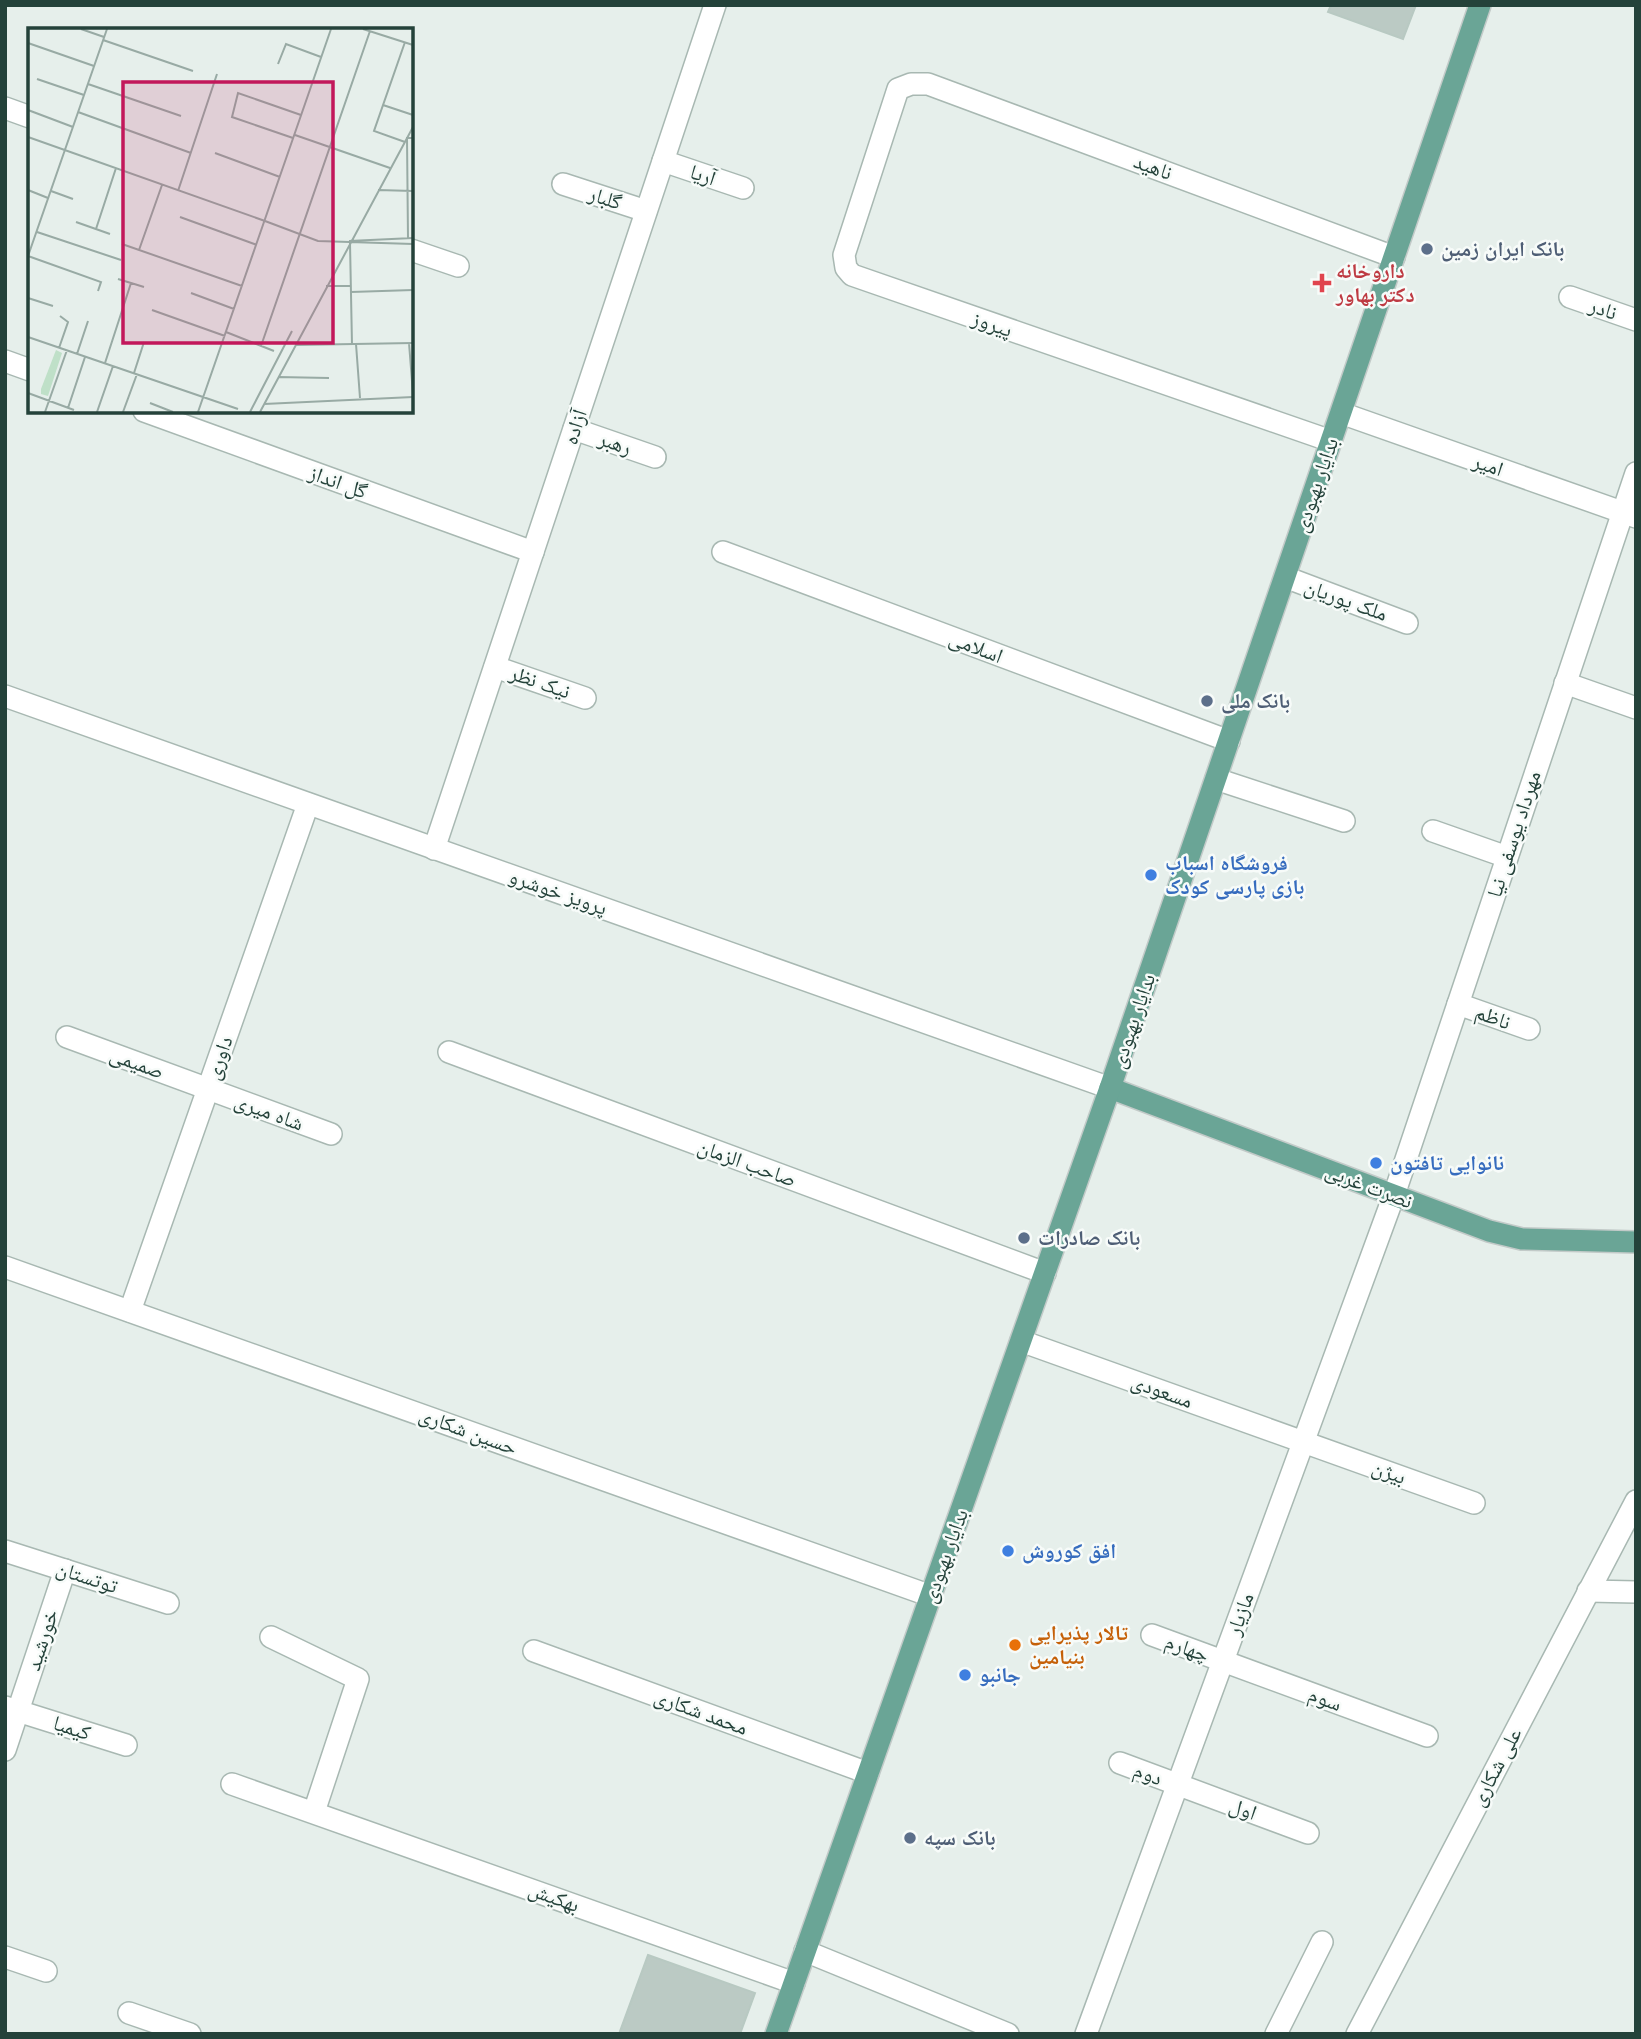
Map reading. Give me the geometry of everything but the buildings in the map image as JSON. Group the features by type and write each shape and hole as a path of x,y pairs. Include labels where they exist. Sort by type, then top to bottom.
{"main road":[{"name":"بدایار بهبودی","path":"776,2034 1110,1088 1480,5"},
{"name":"نصرت غربی","path":"1110,1088 1489,1231 1522,1239 1636,1242"}],"street":[{"name":"آزاده","path":"434,849 715,5"},
{"name":"ناهید","path":"911,84 928,84 1394,257"},
{"name":"پیروز","path":"911,84 898,89 844,255 846,268 852,275 1331,441"},
{"path":"5,108 28,116"},
{"name":"آریا","path":"663,161 743,188"},
{"name":"گلبار","path":"563,184 646,211"},
{"path":"413,251 458,266"},
{"name":"نادر","path":"1570,297 1636,320"},
{"path":"5,361 28,369"},
{"name":"گل انداز","path":"150,413 533,552"},
{"name":"امیر","path":"1341,413 1629,515"},
{"name":"رهبر","path":"574,429 655,457"},
{"name":"مهرداد یوسفی نیا","path":"1394,1195 1565,683 1629,515 1636,474"},
{"name":"اسلامی","path":"723,552 1229,741"},
{"name":"ملک پوریان","path":"1285,577 1407,623"},
{"name":"نیک نظر","path":"495,667 585,698"},
{"path":"1565,683 1636,709"},
{"name":"پرویز خوشرو","path":"5,696 1110,1088"},
{"path":"1216,779 1344,821"},
{"name":"داوری","path":"130,1311 308,804"},
{"path":"1433,831 1507,857"},
{"name":"ناظم","path":"1458,1004 1529,1029"},
{"name":"صمیمی","path":"67,1037 208,1089"},
{"name":"صاحب الزمان","path":"449,1052 1045,1273"},
{"name":"شاه میری","path":"208,1089 331,1134"},
{"name":"مازیار","path":"1086,2034 1394,1195"},
{"name":"حسین شکاری","path":"5,1267 931,1596"},
{"name":"مسعودی","path":"1021,1341 1303,1441"},
{"name":"بیژن","path":"1303,1441 1474,1503"},
{"name":"علی شکاری","path":"1357,2034 1636,1501"},
{"name":"توتستان","path":"5,1551 168,1603"},
{"name":"خورشید","path":"5,1749 12,1709 65,1570"},
{"path":"1588,1591 1636,1592"},
{"name":"چهارم","path":"1152,1635 1222,1661"},
{"path":"271,1637 358,1679 314,1812"},
{"name":"محمد شکاری","path":"534,1651 868,1773"},
{"name":"سوم","path":"1222,1661 1427,1736"},
{"name":"کیمیا","path":"12,1709 125,1745"},
{"name":"دوم","path":"1120,1763 1177,1785"},
{"name":"بهکیش","path":"232,1784 794,1983"},
{"name":"اول","path":"1177,1785 1308,1833"},
{"path":"1276,2034 1322,1942"},
{"path":"805,1951 1008,2034"},
{"path":"5,1957 46,1971"},
{"path":"129,2013 166,2030 190,2034"}],"place":[{"name":"بانک ایران زمین","path":"1427,249"},
{"name":"داروخانه دکتر بهاور","path":"1322,283"},
{"name":"بانک ملی","path":"1207,701"},
{"name":"فروشگاه اسباب بازی پارسی کودک","path":"1151,875"},
{"name":"نانوایی تافتون","path":"1376,1163"},
{"name":"بانک صادرات","path":"1024,1238"},
{"name":"افق کوروش","path":"1008,1551"},
{"name":"تالار پذیرایی بنیامین","path":"1015,1645"},
{"name":"جانبو","path":"965,1675"},
{"name":"بانک سپه","path":"910,1838"}]}
